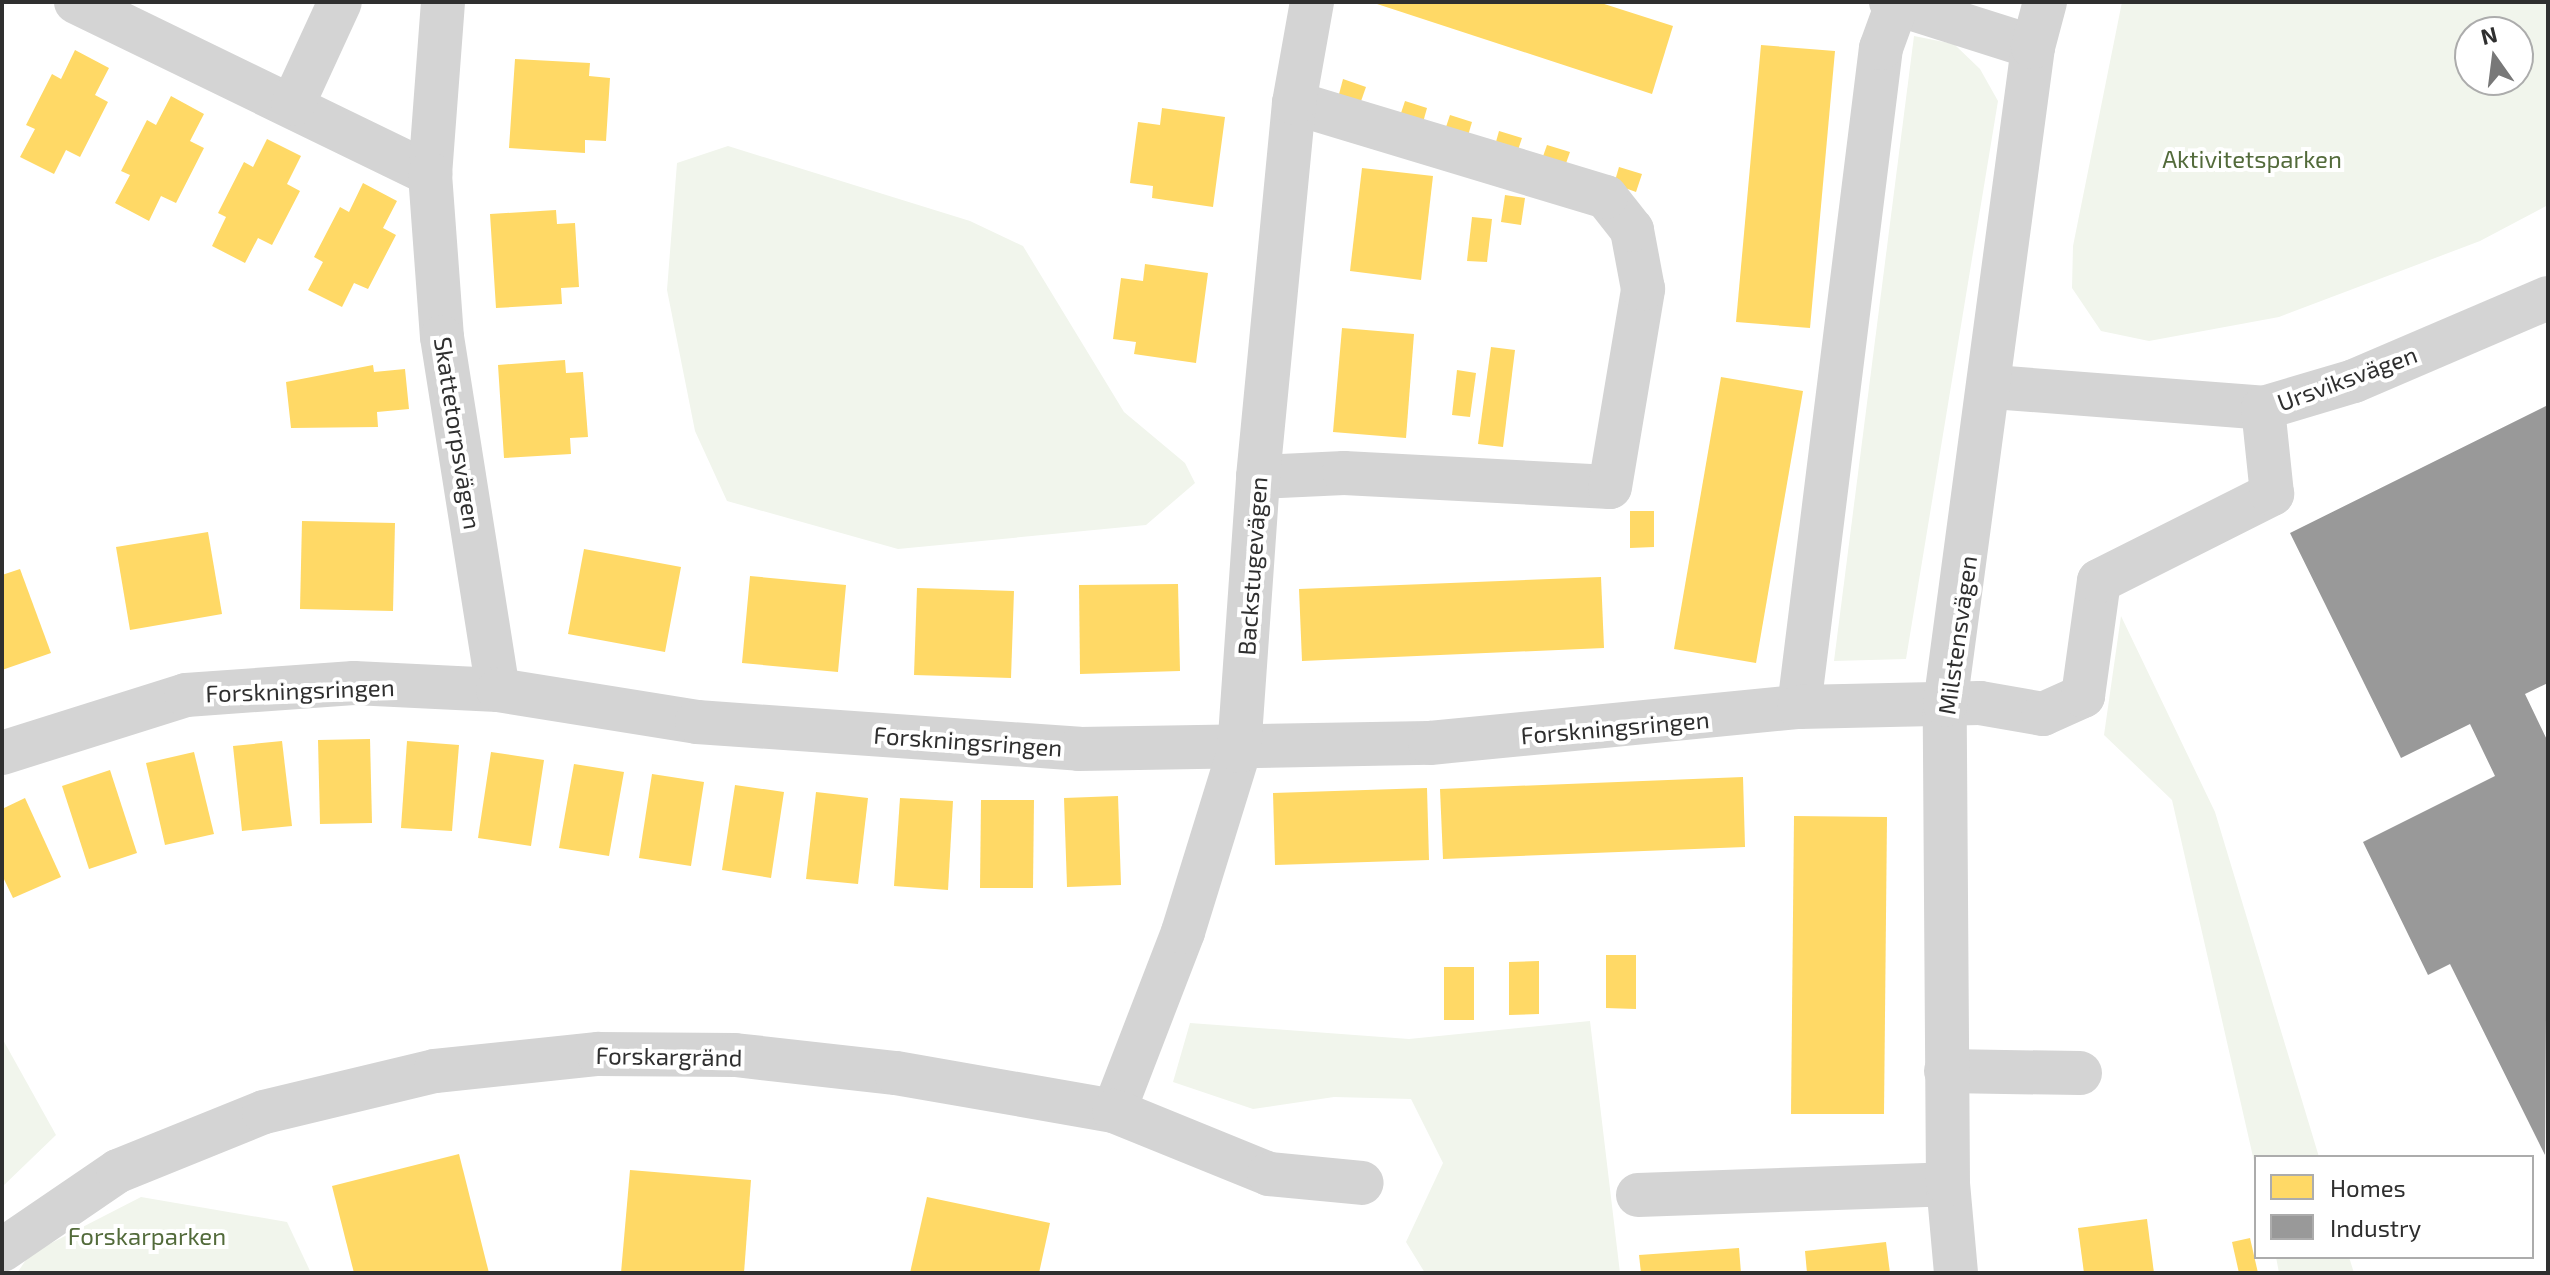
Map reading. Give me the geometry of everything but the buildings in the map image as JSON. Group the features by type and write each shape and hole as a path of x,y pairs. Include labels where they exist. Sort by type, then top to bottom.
{"street":[{"path":"76,2 293,104 430,174"},
{"path":"293,104 340,2"},
{"name":"Skattetorpsvägen","path":"443,2 430,174 442,337 498,690"},
{"name":"Backstugevägen","path":"1114,1111 1183,932 1239,751 1258,477 1294,103 1312,2"},
{"name":"Milstensvägen","path":"1956,1273 1948,1184 1945,705 1993,387 2033,47 2045,2"},
{"path":"1799,707 1881,48 1894,3 2033,47"},
{"path":"1258,477 1344,473 1610,487 1643,289 1632,230 1606,197 1294,103"},
{"name":"Ursviksvägen","path":"1993,387 2263,408 2354,381 2548,298"},
{"name":"Forskningsringen","path":"2,753 186,695 354,683 498,690 697,722 1079,749 1239,751 1430,743 1799,707 1945,705 2043,714 2083,696 2099,581 2272,494 2263,408"},
{"name":"Forskargränd","path":"2,1250 118,1171 264,1112 435,1071 598,1054 735,1055 896,1073 1114,1111 1269,1174 1362,1183"},
{"path":"1946,1071 2080,1073"},
{"path":"1638,1195 1948,1184"}],"green space":[{"name":"Aktivitetsparken","path":"2122,2 2548,2 2548,205 2480,241 2279,317 2149,341 2101,331 2072,288 2073,246"},
{"path":"1914,36 1954,44 1980,69 1998,101 1906,659 1834,661"},
{"path":"728,146 970,221 1023,246 1124,412 1185,463 1195,483 1146,525 898,549 727,501 695,431 667,290 677,163"},
{"path":"2121,616 2215,812 2318,1155 2254,1155 2254,1161 2172,800 2104,735"},
{"path":"1590,1021 1620,1273 1425,1273 1406,1242 1443,1163 1411,1099 1334,1097 1253,1109 1173,1082 1190,1023 1409,1039"},
{"path":"2,1038 56,1135 2,1187"},
{"name":"Forskarparken","path":"141,1197 287,1222 311,1273 17,1273 30,1254"},
{"path":"2276,1259 2350,1259 2354,1273 2279,1273"}]}
